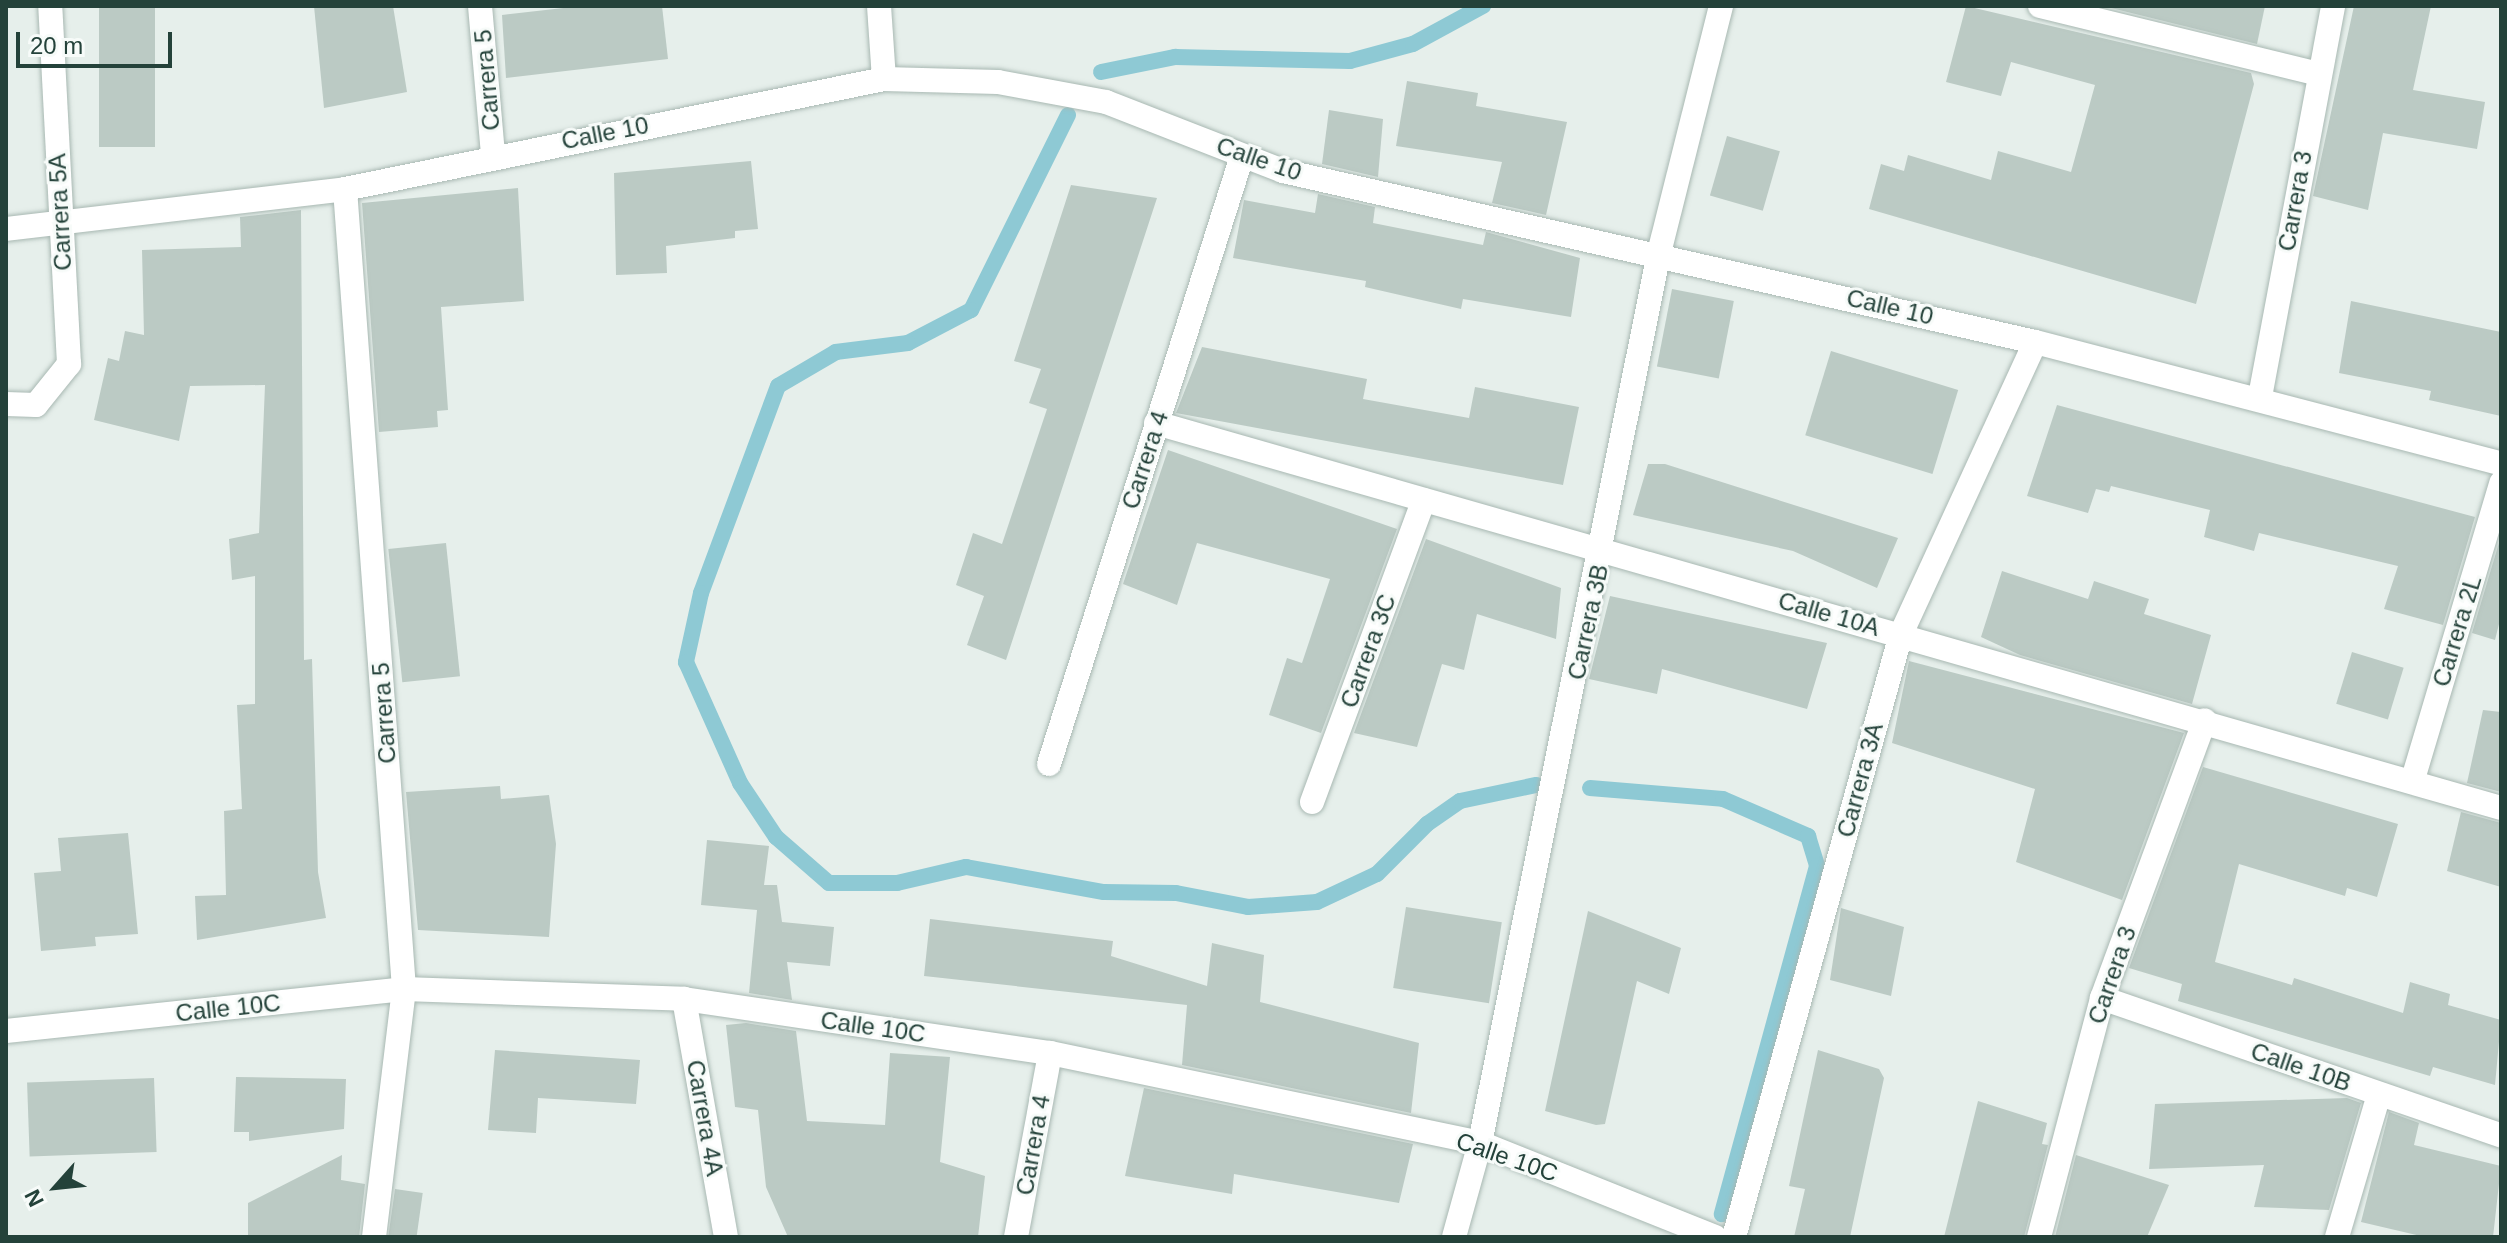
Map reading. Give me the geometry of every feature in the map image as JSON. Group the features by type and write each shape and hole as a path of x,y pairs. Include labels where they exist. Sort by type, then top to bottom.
{"street":[{"name":"Carrera 5A","path":"6,404 36,405 69,364 50,6"},
{"name":"Carrera 5","path":"480,6 493,154"},
{"path":"879,6 884,79"},
{"name":"Carrera 3B","path":"1454,1237 1480,1143 1603,550 1659,253 1721,6"},
{"path":"2040,6 2319,74"},
{"name":"Carrera 3","path":"2260,397 2333,6"},
{"name":"Calle 10","path":"6,229 345,189 493,154 884,79 998,82 1106,102 1283,171 1659,253 2035,342 2260,397 2501,463"},
{"name":"Carrera 4","path":"1049,764 1242,156"},
{"name":"Carrera 5","path":"345,189 404,989 374,1237"},
{"name":"Carrera 3A","path":"1734,1237 1901,634 2035,342"},
{"name":"Calle 10A","path":"1156,423 2413,779 2501,808"},
{"name":"Carrera 2L","path":"2413,779 2501,483"},
{"name":"Carrera 3C","path":"1312,802 1424,500"},
{"name":"Carrera 3","path":"2039,1237 2102,998 2205,720"},
{"name":"Calle 10C","path":"6,1031 404,989 684,999 1050,1053 1480,1143 1715,1237"},
{"name":"Calle 10B","path":"2102,998 2501,1135"},
{"name":"Carrera 4A","path":"684,999 726,1237"},
{"name":"Carrera 4","path":"1016,1237 1050,1053"},
{"path":"2337,1237 2379,1094"}],"building":[{"path":"99,6 155,6 155,147 99,147"},
{"path":"314,6 393,6 407,92 324,108"},
{"path":"581,6 662,6 668,59 506,78 502,15"},
{"path":"1966,6 2251,73 2254,84 2196,304 1869,209 1881,164 1904,171 1908,155 1991,180 1998,151 2071,172 2095,85 2011,62 2001,96 1946,82"},
{"path":"2103,6 2265,6 2257,44"},
{"path":"2354,6 2431,6 2413,90 2485,102 2477,149 2383,133 2368,210 2313,196"},
{"path":"1407,81 1478,93 1476,106 1567,122 1546,215 1492,203 1502,162 1396,146"},
{"path":"1329,110 1383,119 1378,177 1322,164"},
{"path":"1727,136 1780,151 1763,211 1710,196"},
{"path":"751,161 758,229 735,231 735,238 666,246 667,273 616,275 614,173"},
{"path":"1071,185 1157,198 1006,660 967,645 984,596 956,585 973,533 1002,544 1047,409 1029,403 1041,369 1014,361"},
{"path":"518,188 524,301 441,307 448,410 437,411 438,427 379,432 362,203"},
{"path":"1318,194 1375,207 1373,223 1483,245 1486,232 1580,258 1571,317 1463,299 1461,309 1365,287 1366,281 1233,258 1244,200 1315,213"},
{"path":"301,210 304,660 312,659 318,872 326,918 197,940 195,896 226,895 224,811 242,809 237,705 255,704 255,576 232,580 229,539 259,533 265,385 190,386 179,441 94,420 108,358 119,361 125,331 144,335 142,250 241,247 240,217"},
{"path":"1672,289 1734,301 1719,379 1657,367"},
{"path":"2351,301 2501,332 2501,416 2429,400 2431,391 2339,373"},
{"path":"1202,347 1367,379 1363,399 1469,418 1475,387 1579,407 1563,485 1176,413"},
{"path":"1831,351 1958,390 1932,474 1805,435"},
{"path":"2057,405 2475,517 2443,625 2384,609 2398,566 2259,533 2254,551 2204,537 2210,510 2111,486 2109,492 2096,489 2088,513 2027,496"},
{"path":"1168,450 1397,529 1321,733 1269,715 1287,658 1302,663 1330,579 1197,543 1177,605 1123,584"},
{"path":"1648,464 1665,464 1898,538 1877,588 1793,551 1633,515"},
{"path":"2501,536 2501,616 2495,640 2472,633"},
{"path":"1426,539 1561,588 1556,639 1477,614 1464,670 1442,664 1417,747 1354,733"},
{"path":"446,543 460,676 402,682 388,549"},
{"path":"2002,571 2088,599 2094,581 2149,599 2144,614 2211,635 2192,704 2020,655 1981,637"},
{"path":"1610,596 1827,643 1807,709 1662,669 1657,694 1589,679"},
{"path":"2352,652 2404,668 2388,719 2336,704"},
{"path":"1909,661 2184,733 2122,900 2016,862 2035,789 1892,743"},
{"path":"2483,710 2501,712 2501,792 2467,783"},
{"path":"2203,767 2398,824 2377,897 2347,888 2345,896 2239,864 2215,962 2292,985 2294,978 2403,1013 2410,982 2450,994 2448,1005 2501,1020 2495,1085 2433,1067 2430,1076 2178,1001 2182,984 2129,968"},
{"path":"500,786 501,799 549,795 556,844 549,937 418,930 406,792"},
{"path":"2461,812 2501,823 2501,887 2447,871"},
{"path":"128,833 138,934 95,937 96,946 41,951 34,873 61,871 58,838"},
{"path":"707,840 769,846 764,885 777,885 782,922 834,927 830,966 787,962 792,1000 749,993 757,910 701,905"},
{"path":"1406,907 1502,922 1489,1003 1393,988"},
{"path":"1841,908 1904,927 1891,996 1830,980"},
{"path":"1588,911 1681,948 1669,994 1637,981 1605,1124 1596,1125 1545,1111"},
{"path":"930,919 1113,941 1111,956 1207,986 1212,943 1264,955 1260,1002 1419,1043 1411,1113 1182,1065 1187,1005 924,976"},
{"path":"746,1023 796,1031 807,1121 885,1125 890,1053 950,1057 940,1162 985,1176 978,1237 788,1237 766,1187 758,1110 735,1107 726,1025"},
{"path":"495,1050 640,1060 636,1104 538,1098 536,1133 488,1130"},
{"path":"1818,1050 1879,1069 1884,1078 1850,1237 1794,1237 1805,1189 1789,1186"},
{"path":"236,1077 346,1079 344,1129 249,1141 249,1132 234,1132"},
{"path":"154,1078 157,1152 30,1156 27,1082"},
{"path":"1144,1088 1413,1144 1399,1203 1234,1174 1232,1194 1125,1176"},
{"path":"2347,1098 2361,1103 2329,1210 2254,1207 2264,1165 2149,1169 2155,1104"},
{"path":"1978,1101 2047,1123 2042,1144 2048,1145 2024,1237 1944,1237"},
{"path":"2389,1112 2419,1123 2414,1145 2501,1166 2493,1237 2425,1237 2361,1222"},
{"path":"342,1155 341,1180 365,1184 359,1237 248,1237 248,1203"},
{"path":"2076,1155 2169,1185 2147,1237 2055,1237"},
{"path":"395,1189 423,1193 417,1237 388,1237"}],"waterway":[{"path":"1101,72 1175,57 1350,61 1413,44 1483,6"},
{"path":"1068,115 971,310 908,343 836,352 778,386 701,593 686,662 740,783 776,837 829,883 897,883 966,867 1104,892 1176,893 1248,907 1317,902 1377,874 1427,824 1460,801 1536,785"},
{"path":"1590,788 1723,799 1808,836 1817,866 1722,1214"}]}
